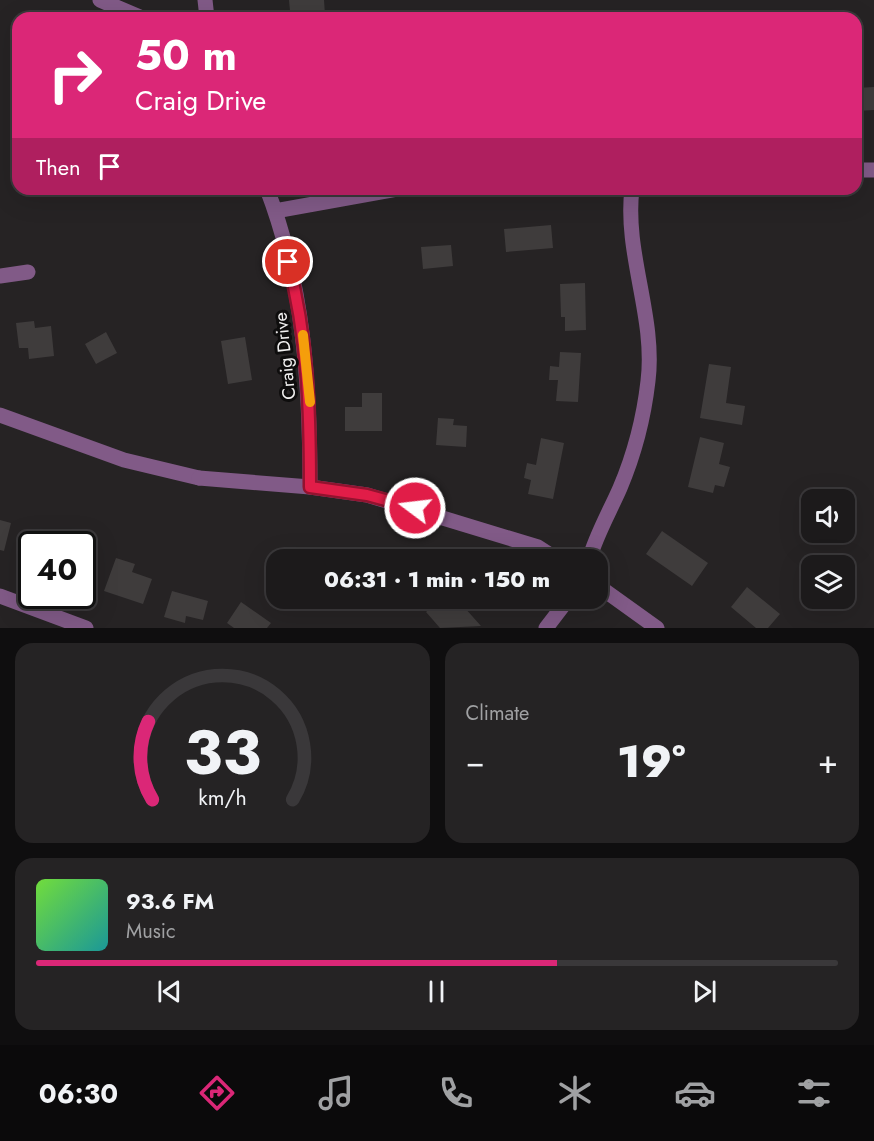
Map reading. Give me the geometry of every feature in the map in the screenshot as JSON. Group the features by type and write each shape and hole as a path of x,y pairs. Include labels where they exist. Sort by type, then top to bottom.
{"street":[{"path":"100,0 128,12"},
{"name":"Craig Drive","path":"269,195 301,310 310,402 310,487"},
{"path":"275,211 364,195"},
{"path":"594,549 622,485 638,431 648,380 648,335 637,261 631,195"},
{"path":"0,276 28,272"},
{"path":"0,415 124,460 199,478 310,487 367,495 425,511 541,549"},
{"path":"608,593 657,628"},
{"path":"0,596 86,628"},
{"path":"546,628 560,609"}],"building":[{"path":"289,0 324,0 325,12 290,11"},
{"path":"874,87 874,110 862,111 862,88"},
{"path":"551,225 553,248 506,252 504,229"},
{"path":"451,245 453,266 423,269 421,247"},
{"path":"585,283 586,330 565,331 565,317 561,317 560,284"},
{"path":"34,321 35,328 51,326 54,356 29,359 28,348 19,348 16,323"},
{"path":"106,332 117,353 96,364 85,344"},
{"path":"245,337 252,380 228,384 221,341"},
{"path":"560,352 581,353 578,402 556,401 558,380 549,380 550,366 559,367"},
{"path":"709,364 731,367 726,403 745,406 742,425 700,418"},
{"path":"362,393 382,393 382,431 345,431 345,407 362,407"},
{"path":"438,418 454,419 453,425 467,426 466,447 436,445"},
{"path":"700,437 724,443 719,464 730,467 724,487 715,485 713,493 688,487"},
{"path":"541,438 564,443 553,499 528,494 531,480 524,478 527,463 536,465"},
{"path":"0,520 11,523 4,551 0,550"},
{"path":"662,531 708,563 692,586 646,554"},
{"path":"116,558 135,564 132,572 152,579 143,604 104,591"},
{"path":"747,587 780,614 768,628 756,628 731,607"},
{"path":"172,591 208,601 203,620 186,616 185,623 164,617"},
{"path":"241,602 271,623 267,628 234,628 227,623"},
{"path":"429,609 466,609 481,626 440,628 426,612"}],"slow traffic":[{"path":"303,335 310,402"}],"route":[{"path":"288,262 301,310 310,402 310,487 367,495 415,508"}]}
